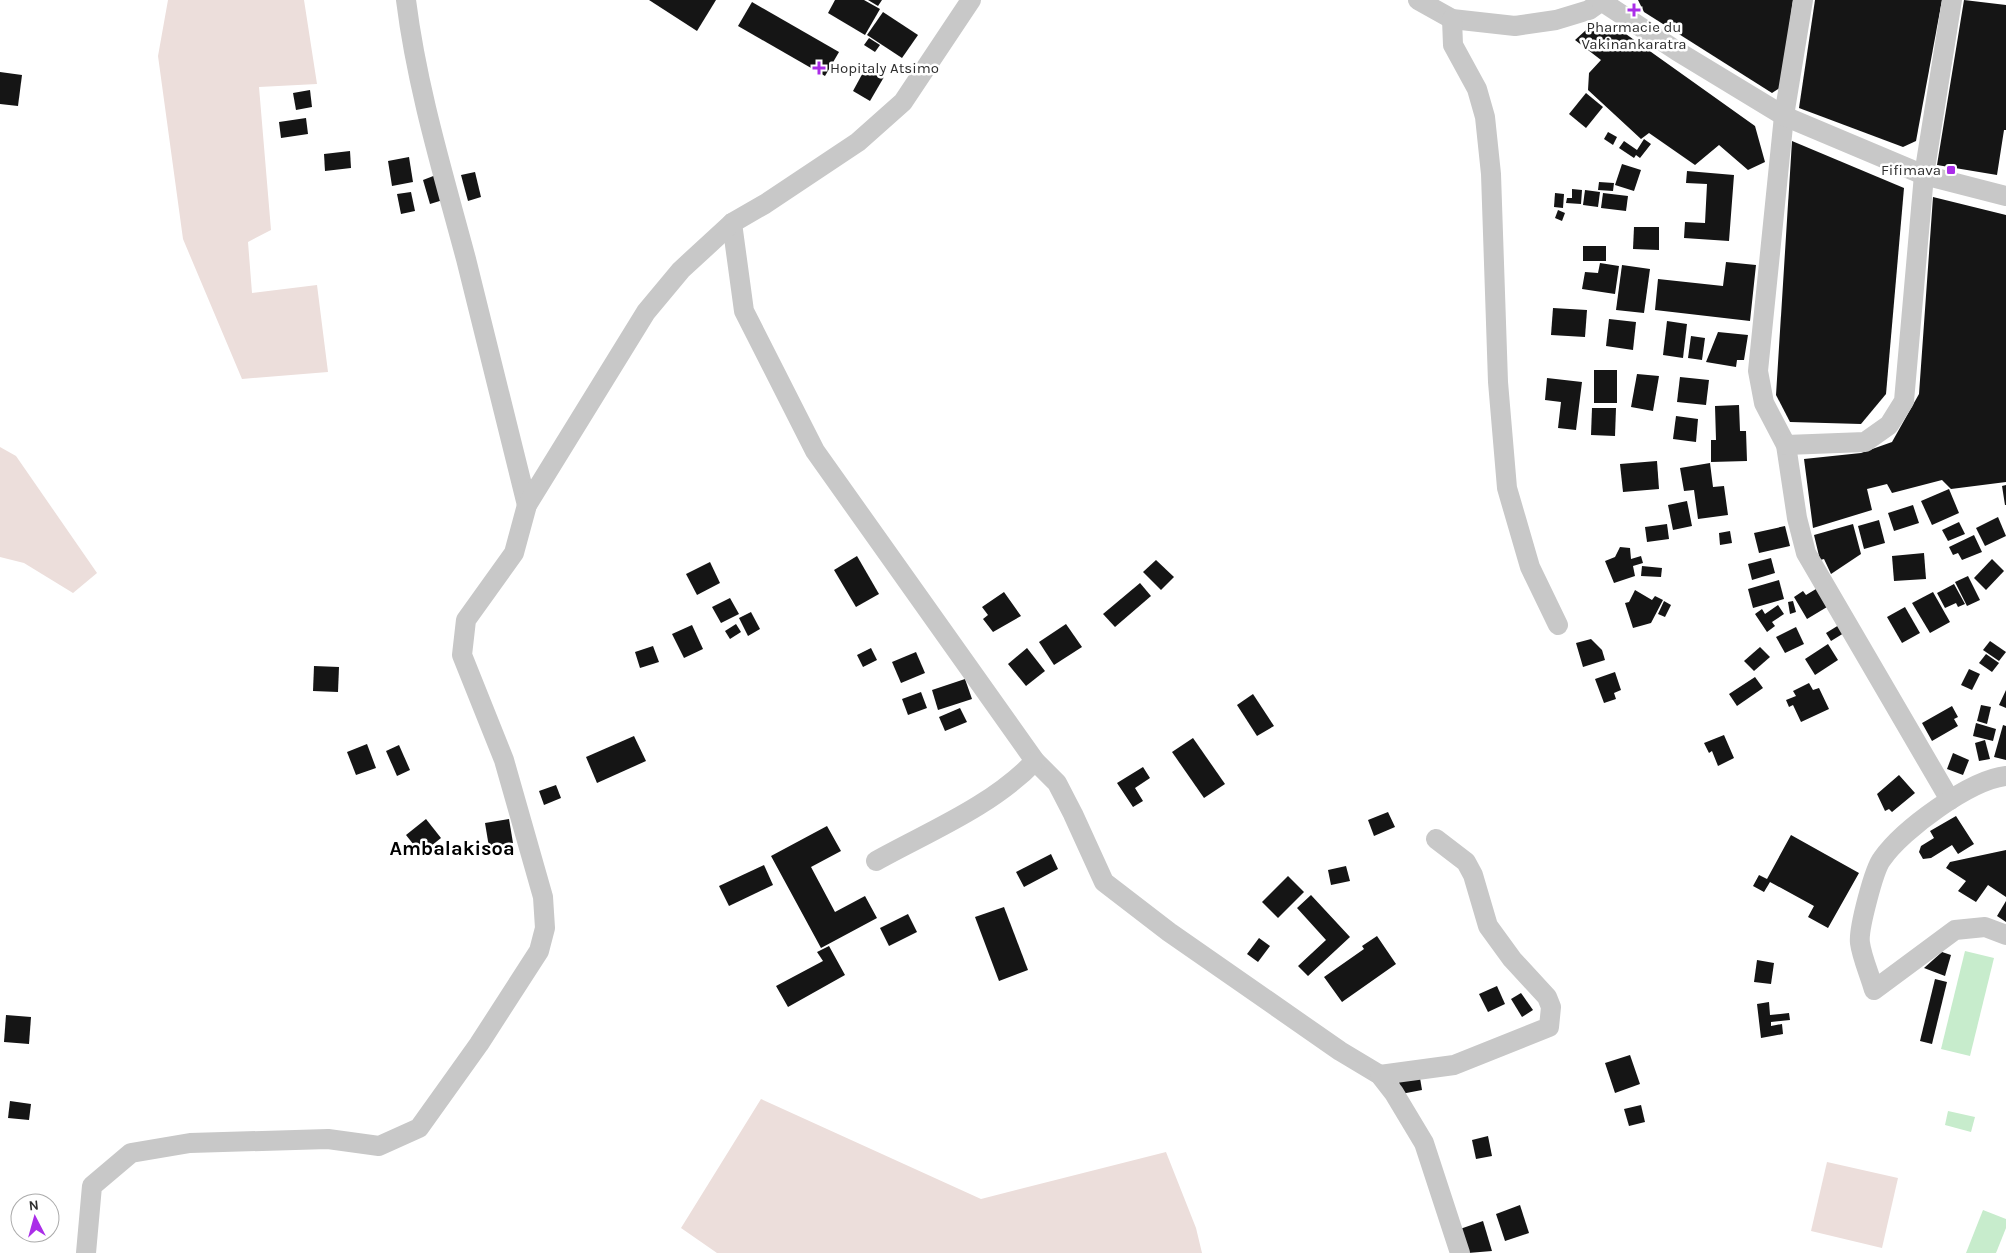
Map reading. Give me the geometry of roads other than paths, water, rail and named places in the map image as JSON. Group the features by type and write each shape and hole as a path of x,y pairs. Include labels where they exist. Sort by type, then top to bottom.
{"street":[{"path":"406,0 409,28 431,130 482,322 527,506"},
{"path":"86,1253 92,1186 131,1153 190,1143 328,1138 379,1146 419,1128 479,1044 539,952 545,928 543,898 530,846 504,760 462,656 466,620 514,553 527,506 646,312 681,270 732,223 765,204 858,142 903,102 971,0"},
{"path":"1418,0 1452,19 1515,26 1556,20 1593,3 1784,116 1924,175 2006,196"},
{"path":"1803,0 1784,116 1758,371 1764,403 1786,444 1797,518 1806,553 1950,800"},
{"path":"1786,444 1865,442 1889,425 1904,401 1924,175 1952,0"},
{"path":"1452,19 1453,45 1477,90 1485,117 1491,174 1498,382 1507,488 1530,567 1558,625"},
{"path":"732,223 744,311 816,451 1035,761 1056,783 1073,814 1104,882 1177,938 1340,1051 1380,1076 1394,1093 1424,1143 1460,1253"},
{"path":"876,861 992,798 1016,782 1035,761"},
{"path":"2006,776 1992,778 1950,800 1916,824 1880,860 1866,906 1860,942 1874,990 1955,930 1985,927 2006,935"},
{"path":"1380,1076 1454,1065 1549,1027 1551,1007 1546,997 1512,959 1488,926 1473,875 1466,862 1436,838"}],"place":[{"name":"Pharmacie du Vakinankaratra","path":"1634,10"},
{"name":"Hopitaly Atsimo","path":"819,68"},
{"name":"Fifimava","path":"1951,170"}],"district":[{"name":"Ambalakisoa","path":"452,848"}]}
